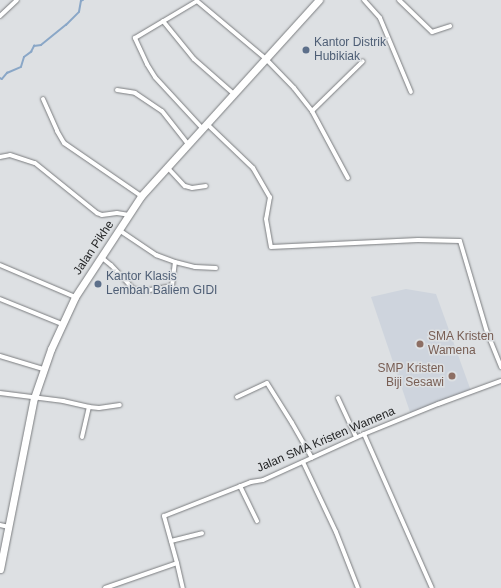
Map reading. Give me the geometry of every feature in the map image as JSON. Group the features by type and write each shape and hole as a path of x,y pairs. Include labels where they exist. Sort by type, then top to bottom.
{"highway":[{"name":"Jalan Pikhe","path":"0,569 34,398 43,369 75,297 100,256 141,196 319,0"}],"street":[{"path":"0,16 17,0"},
{"path":"364,0 380,18 410,92"},
{"path":"399,0 432,32 450,26"},
{"path":"348,178 312,111 294,88 265,58 199,1 135,38 147,64 156,77 204,126 253,168 270,197 270,203 266,211 271,247 418,240 460,241 487,332 501,367"},
{"path":"163,21 194,59 234,94"},
{"path":"312,111 363,61"},
{"path":"117,90 135,93 162,111 188,144"},
{"path":"44,99 56,131 64,144 141,196"},
{"path":"0,157 10,155 35,163 97,213 102,215 117,213 129,215"},
{"path":"167,167 185,186 192,188 206,186"},
{"path":"119,230 156,255 195,267 216,268"},
{"path":"100,256 111,264 132,289 144,290 172,286 175,262"},
{"path":"0,265 75,297"},
{"path":"0,299 62,324"},
{"path":"0,356 43,369"},
{"name":"Jalan SMA Kristen Wamena","path":"183,588 172,541 164,516 240,486 263,480 356,437 438,404 501,381"},
{"path":"237,398 267,383 312,458"},
{"path":"0,394 63,400 89,407 100,408 120,405"},
{"path":"338,398 356,437"},
{"path":"82,436 89,407"},
{"path":"364,434 432,588"},
{"path":"303,462 336,532 358,588"},
{"path":"240,486 257,521"},
{"path":"0,525 9,527"},
{"path":"172,541 202,532"},
{"path":"105,588 177,563"}],"shaded area":[{"name":"SMA Kristen Wamena","path":"406,289 436,294 471,391 411,415 371,297"}],"waterway":[{"path":"0,78 2,79 7,73 21,67 24,57 31,52 34,46 41,45 66,25 79,12 81,1 83,0"}],"place":[{"name":"Kantor Distrik Hubikiak","path":"306,50"},
{"name":"Kantor Klasis Lembah Baliem GIDI","path":"98,284"},
{"name":"SMA Kristen Wamena","path":"420,344"},
{"name":"SMP Kristen Biji Sesawi","path":"452,376"}]}
